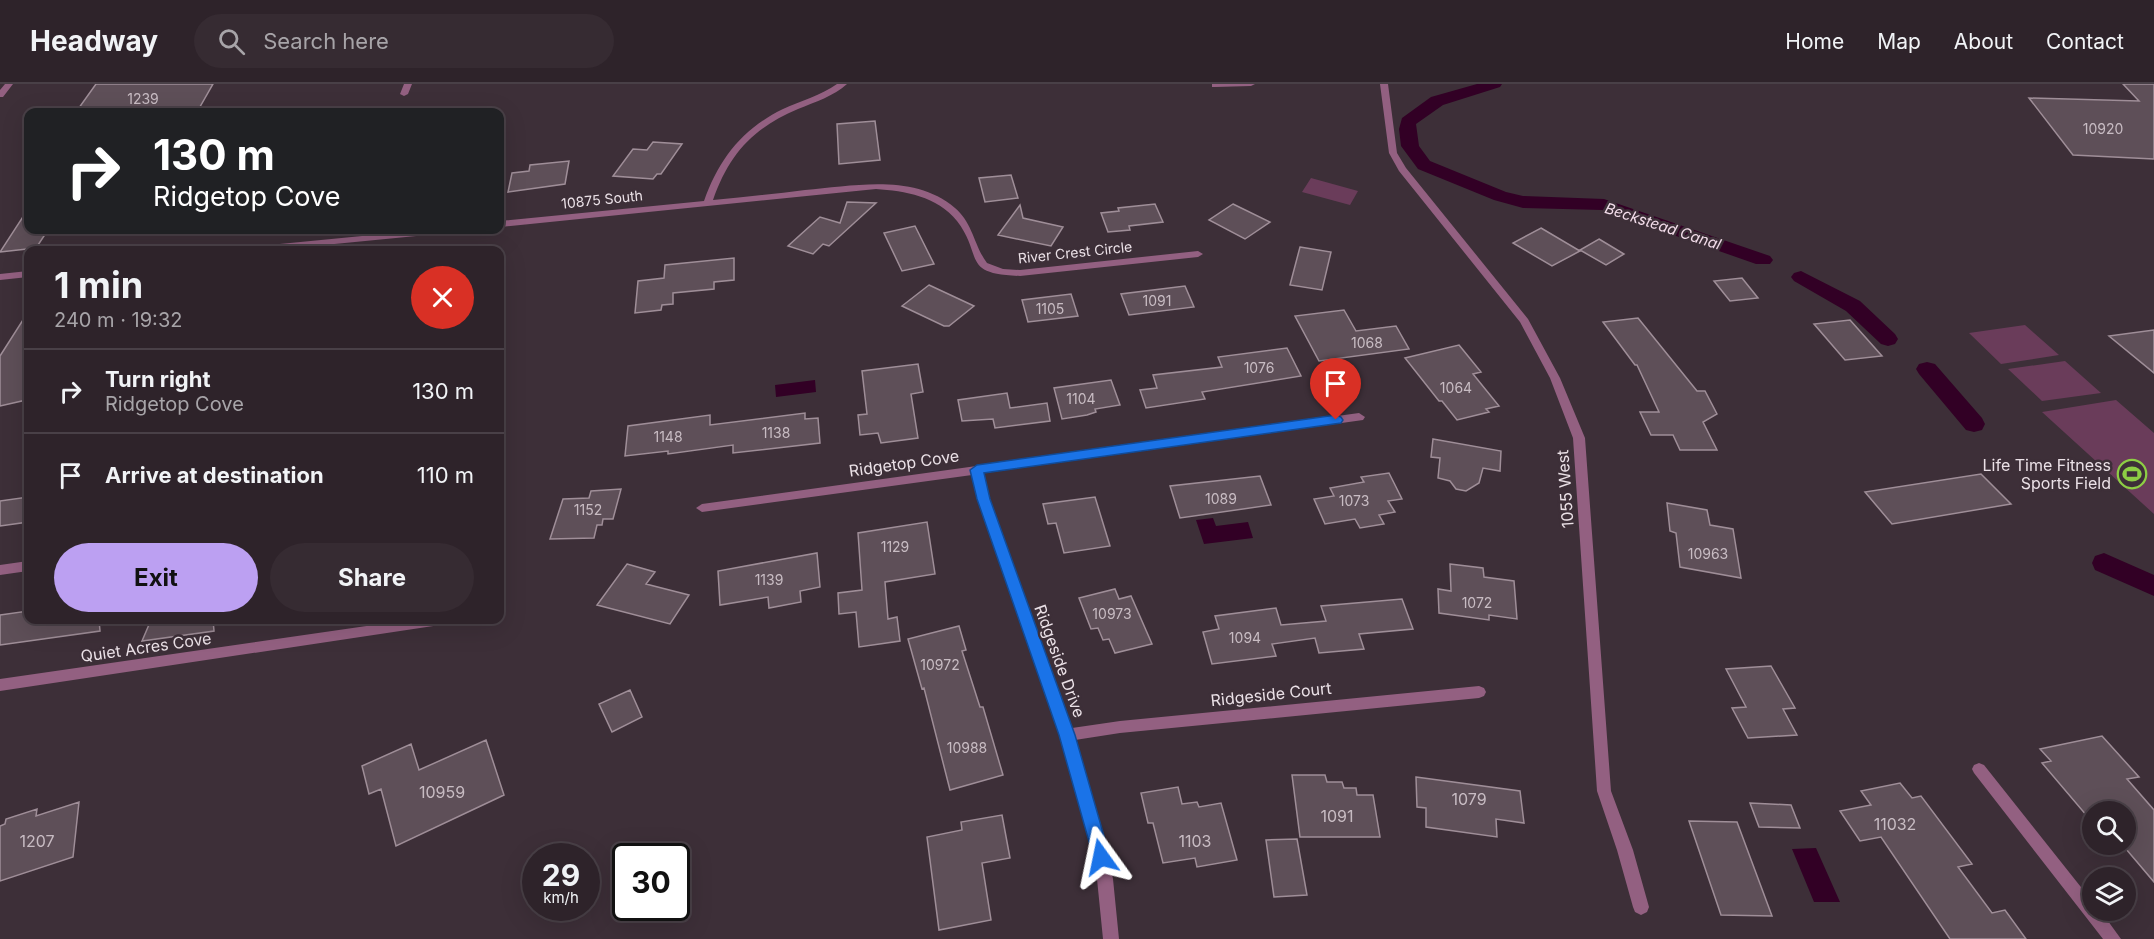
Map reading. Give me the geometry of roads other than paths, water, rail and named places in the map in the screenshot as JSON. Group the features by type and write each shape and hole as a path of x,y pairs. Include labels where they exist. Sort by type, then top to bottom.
{"street":[{"path":"0,95 9,84"},
{"path":"404,94 408,84"},
{"path":"708,202 716,175 725,159 751,133 775,117 843,84"},
{"path":"1215,85 1251,84"},
{"name":"1055 West","path":"1384,84 1393,153 1402,169 1524,321 1556,378 1579,438 1604,791 1625,850 1641,907"},
{"name":"River Crest Circle","path":"708,202 852,187 898,188 936,200 951,209 961,220 978,260 990,269 999,272 1020,273 1198,254"},
{"name":"10875 South","path":"504,224 708,202"},
{"path":"289,246 408,234"},
{"path":"0,277 24,274"},
{"name":"Ridgetop Cove","path":"702,508 1359,417"},
{"name":"Ridgeside Drive","path":"977,470 984,499 1067,735 1097,835 1105,879 1111,939"},
{"path":"0,570 24,567"},
{"name":"Quiet Acres Cove","path":"0,685 413,624"},
{"name":"Ridgeside Court","path":"1067,735 1120,727 1479,692"},
{"path":"1979,769 2113,939"}],"waterway":[{"name":"Beckstead Canal","path":"1494,84 1437,101 1408,122 1410,146 1424,165 1500,196 1523,202 1604,205 1763,260"},
{"name":"Beckstead Canal","path":"1801,277 1853,306 1888,339"},
{"name":"Beckstead Canal","path":"1927,369 1974,424"},
{"name":"Beckstead Canal","path":"2104,563 2154,586"}],"place":[{"name":"Life Time Fitness Sports Field","path":"2132,474"}]}
